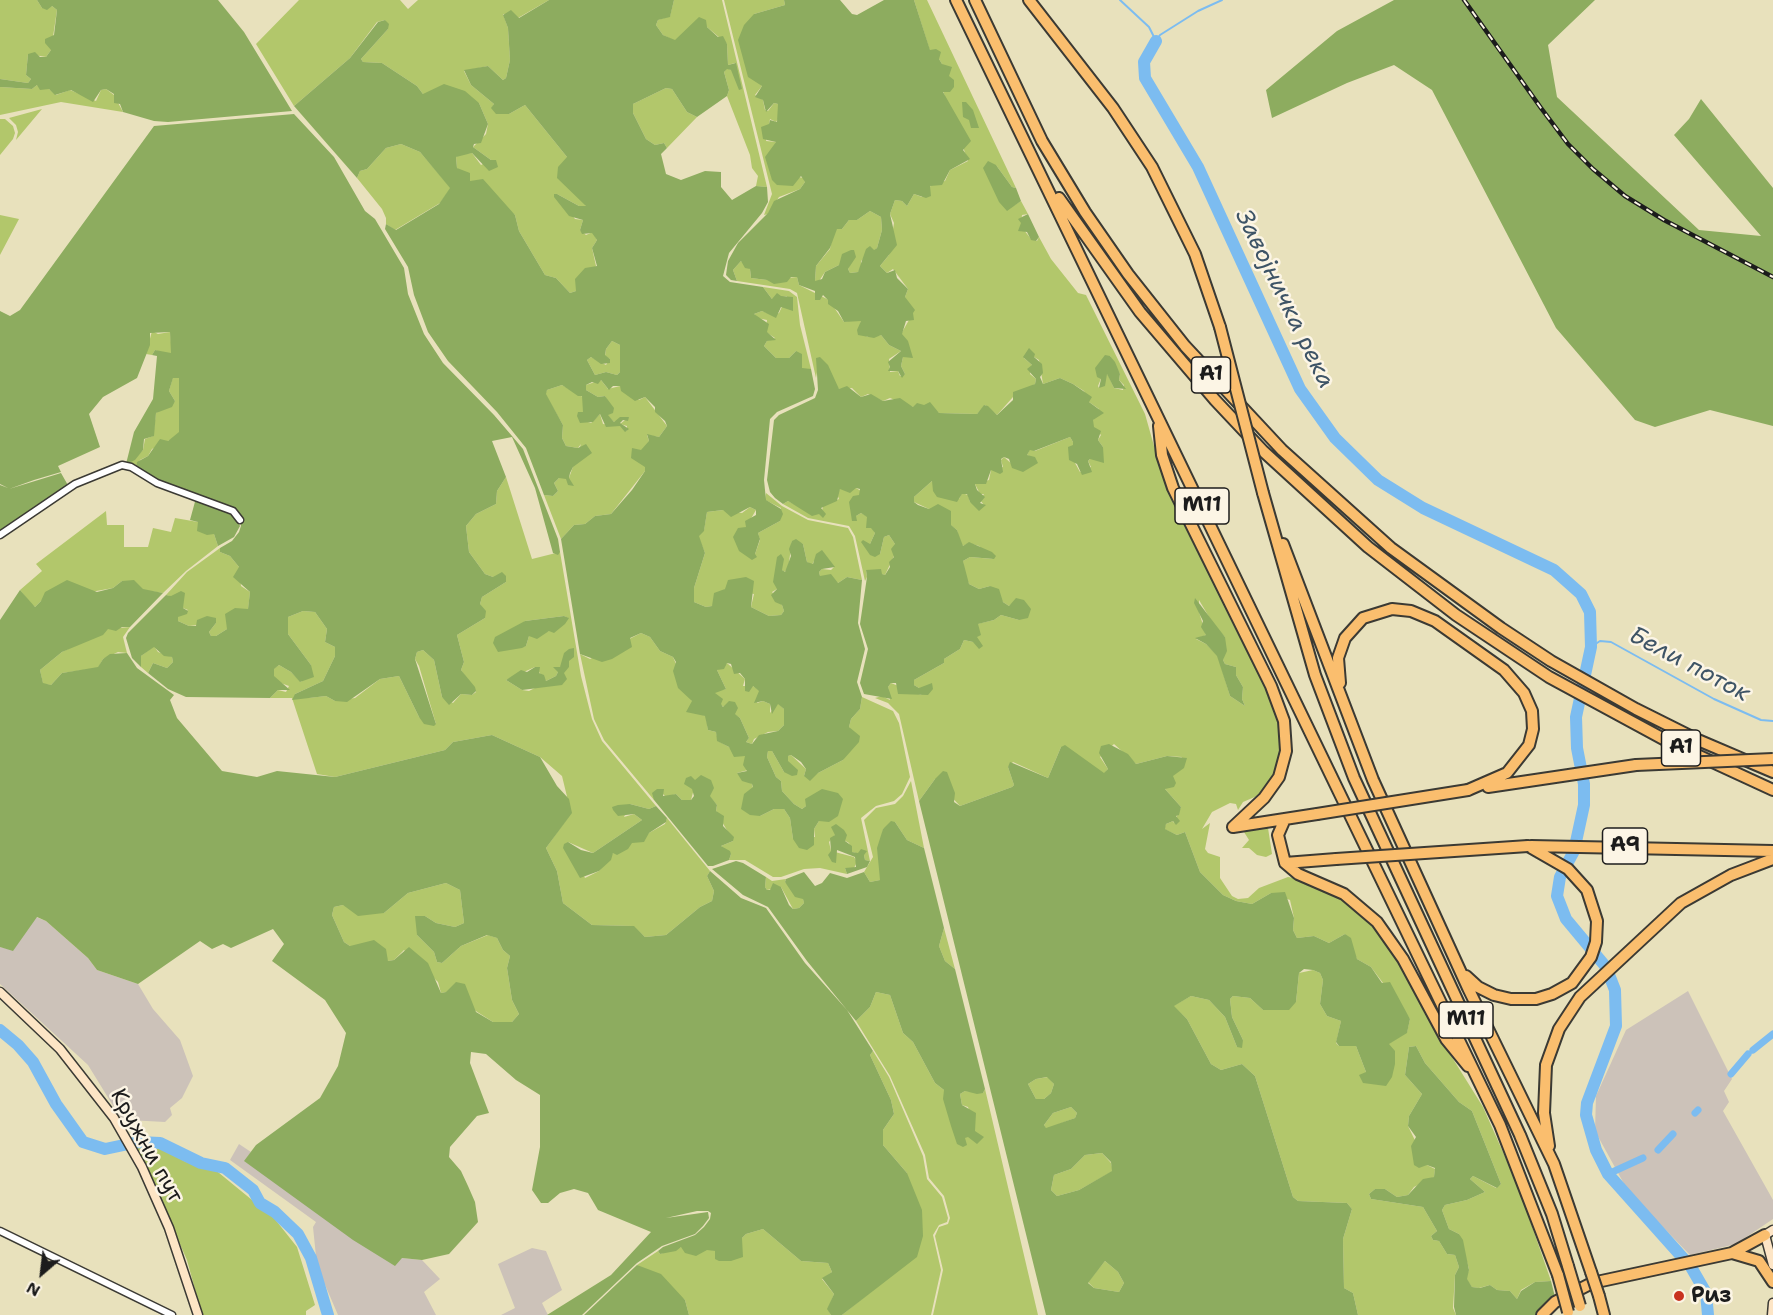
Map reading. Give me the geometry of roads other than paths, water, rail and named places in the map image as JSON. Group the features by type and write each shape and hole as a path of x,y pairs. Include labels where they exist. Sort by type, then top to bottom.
{"highway":[{"name":"A1","path":"956,0 1036,162 1085,237 1140,312 1257,445 1322,507 1397,570 1482,633 1549,677 1592,701 1679,747 1773,790"},
{"name":"A1","path":"975,0 1062,177 1128,274 1185,346 1258,427 1360,522 1450,593 1551,661 1698,740 1773,772"},
{"path":"1029,0 1087,73 1152,167 1195,254 1220,327 1268,515 1281,540 1306,602 1347,715 1391,822 1554,1164 1604,1315"},
{"path":"1036,162 1158,416 1162,455 1173,488 1271,686 1284,721 1286,751 1279,777 1264,798 1233,827 1636,765 1773,759"},
{"name":"M11","path":"1158,416 1476,1074 1515,1161 1558,1275 1569,1313"},
{"name":"M11","path":"1268,515 1315,675 1353,778 1521,1134 1552,1214 1581,1311"},
{"path":"1347,715 1338,672 1341,646 1357,623 1381,610 1403,608 1435,621 1504,670 1524,693 1533,720 1526,753 1507,773 1468,790"},
{"path":"1286,819 1278,835 1285,863 1298,874 1344,894 1377,922 1403,958 1446,1039 1476,1074"},
{"path":"1456,961 1469,980 1478,987 1494,995 1511,999 1544,997 1566,987 1578,977 1591,957 1597,936 1596,914 1592,899 1583,884 1568,868 1528,846"},
{"name":"A9","path":"1285,863 1528,846 1773,851"},
{"path":"1554,1164 1544,1113 1546,1065 1565,1018 1597,979 1682,903 1731,875 1773,859"},
{"path":"1542,1315 1555,1302 1592,1283 1632,1272 1732,1252 1770,1236"},
{"path":"1732,1252 1759,1261 1773,1282"}],"main road":[{"name":"Кружни пут","path":"0,992 36,1023 77,1069 124,1136 170,1228 198,1315"},
{"path":"1770,1236 1773,1265"},
{"path":"1772,1315 1773,1303"}],"street":[{"path":"0,535 75,484 122,465 131,467 157,483 233,511 240,520"},
{"path":"0,1231 65,1264 127,1291 172,1315"}],"waterway":[{"path":"1120,0 1149,27 1156,41 1160,35 1198,11 1222,0"},
{"name":"Завојничка река","path":"1156,41 1144,62 1145,78 1198,167 1300,389 1335,438 1378,480 1423,508 1554,570 1581,594 1590,612 1591,647 1576,717 1577,748 1584,784 1584,805 1574,851 1560,877 1557,896 1566,919 1606,967 1615,990 1616,1026 1587,1103 1586,1115 1596,1150 1608,1174 1691,1267 1706,1293 1708,1315"},
{"name":"Бели поток","path":"1591,647 1600,641 1611,642 1714,699 1761,720 1773,721"},
{"path":"0,1030 33,1062 56,1104 83,1142 105,1149 138,1142 160,1143 201,1163 225,1168 253,1190 260,1203 275,1212 298,1234 311,1258 328,1315"},
{"path":"1753,1050 1773,1034"},
{"path":"1731,1074 1748,1054"},
{"path":"1695,1113 1698,1110"},
{"path":"1658,1150 1673,1134"},
{"path":"1608,1174 1643,1158"}],"railway":[{"path":"1464,0 1568,144 1593,169 1625,196 1664,220 1773,277"}],"place":[{"name":"Риз","path":"1679,1296"}]}
